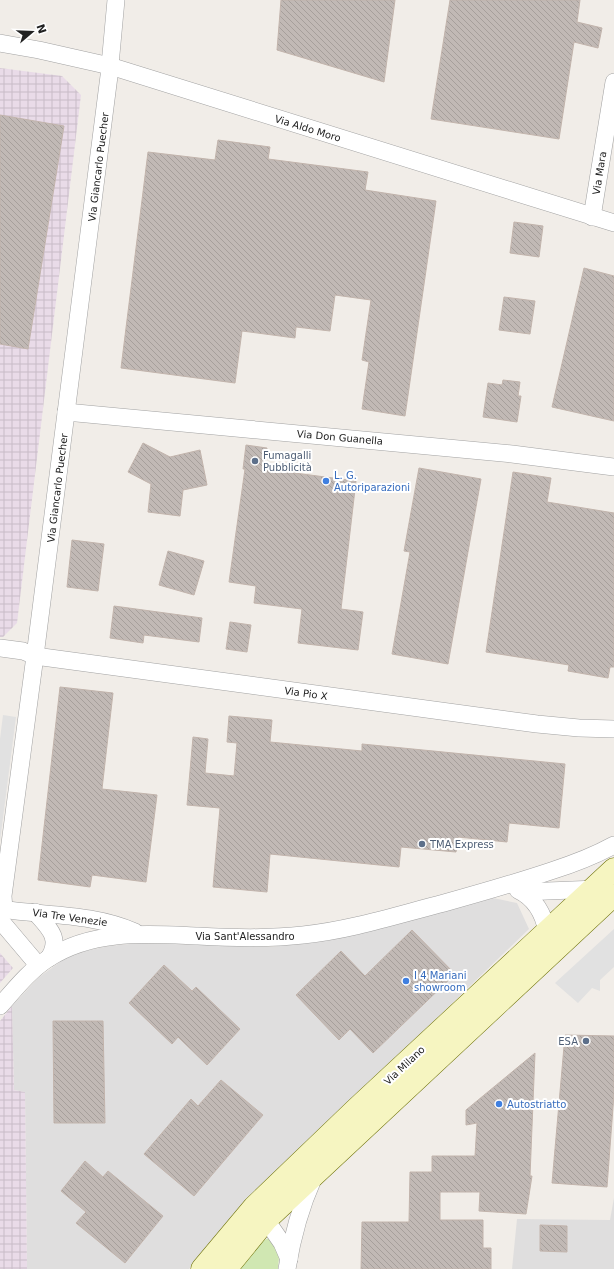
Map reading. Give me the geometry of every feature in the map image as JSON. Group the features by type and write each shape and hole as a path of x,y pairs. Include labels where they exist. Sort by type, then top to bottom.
{"main road":[{"name":"Via Milano","path":"202,1269 254,1207 356,1109 614,869"},
{"name":"Via Milano","path":"226,1269 266,1220 614,896"}],"street":[{"name":"Via Giancarlo Puecher","path":"1,913 36,656 110,66 116,0"},
{"name":"Via Aldo Moro","path":"0,43 110,66 614,223"},
{"name":"Via Mara","path":"592,217 614,82"},
{"name":"Via Don Guanella","path":"66,412 512,454 614,467"},
{"name":"Via Pio X","path":"0,648 24,651 36,656 537,724 579,728 614,729"},
{"path":"516,889 581,861 614,844"},
{"path":"516,889 593,890 614,882"},
{"path":"516,889 533,901 539,908 543,916 547,932"},
{"name":"Via Sant'Alessandro","path":"0,1006 44,961 73,945 92,940 139,934 232,938 303,935 333,931 516,889"},
{"name":"Via Tre Venezie","path":"1,913 36,912 99,920 139,934"},
{"path":"1,913 44,961 54,951 53,935 36,912"},
{"path":"288,1264 304,1198 315,1174"},
{"path":"243,1220 266,1220 282,1243 288,1264"},
{"path":"213,1269 222,1254 226,1240"}],"shaded area":[{"path":"0,68 62,76 81,95 17,623 3,637 0,637"},
{"path":"3,715 16,717 0,841 0,739"},
{"path":"493,898 517,903 529,929 235,1213 189,1269 27,1269 25,1092 14,1090 12,1006 38,978 64,959 85,951 109,946 140,943 271,947 329,940 375,930"},
{"path":"614,929 614,967 600,980 600,991 592,988 578,1003 555,983"},
{"path":"0,953 13,968 0,983"},
{"path":"12,1006 14,1090 25,1092 27,1269 0,1269 0,1021"},
{"path":"614,1198 614,1269 512,1269 517,1219 610,1220"}],"green space":[{"path":"269,1238 273,1240 279,1257 278,1269 239,1269 260,1242"}],"building":[{"path":"281,0 395,0 384,82 277,50"},
{"path":"450,0 580,0 577,22 602,28 598,48 574,42 559,139 431,119"},
{"path":"0,115 64,126 28,349 0,344"},
{"path":"218,140 270,147 268,159 368,172 365,190 436,201 405,416 362,409 369,362 362,360 371,300 335,295 330,331 296,327 295,338 242,331 235,383 121,368 148,152 215,160"},
{"path":"514,222 543,226 539,257 510,253"},
{"path":"584,268 614,276 614,421 552,407"},
{"path":"504,297 535,301 530,334 499,330"},
{"path":"503,380 520,382 518,396 521,396 517,422 483,417 488,383 502,385"},
{"path":"143,443 170,457 200,450 207,485 183,490 180,516 148,512 151,484 128,472"},
{"path":"246,445 267,448 264,469 356,481 341,609 363,612 358,650 298,643 302,609 254,603 256,586 229,582 245,469 243,469"},
{"path":"419,468 481,479 448,664 392,654 410,552 404,551"},
{"path":"513,472 551,478 547,502 614,513 614,667 610,667 608,678 568,671 569,665 486,652"},
{"path":"72,540 104,544 98,591 67,587"},
{"path":"168,551 204,561 194,595 159,585"},
{"path":"114,606 202,618 199,642 144,635 143,643 110,638"},
{"path":"230,622 251,625 247,652 226,649"},
{"path":"60,687 113,693 102,789 157,795 146,882 92,875 90,887 38,880"},
{"path":"229,716 272,720 270,742 362,751 362,744 565,764 559,828 509,823 507,842 458,837 456,852 401,847 399,867 270,854 267,892 213,887 220,808 187,805 193,737 208,739 205,773 234,776 237,743 227,742"},
{"path":"412,930 455,974 373,1053 350,1029 339,1040 296,995 341,951 365,976"},
{"path":"164,965 192,991 196,987 240,1029 207,1065 178,1037 172,1044 129,1003"},
{"path":"53,1021 103,1021 105,1123 54,1123"},
{"path":"565,1035 614,1036 614,1094 607,1187 552,1183"},
{"path":"535,1053 530,1176 532,1176 526,1214 479,1211 480,1192 440,1192 440,1220 483,1220 483,1248 491,1248 491,1269 361,1269 362,1222 409,1222 410,1172 432,1172 432,1156 475,1156 477,1123 466,1125 466,1110"},
{"path":"221,1080 263,1115 194,1196 144,1154 191,1099 198,1106"},
{"path":"85,1161 103,1177 108,1171 163,1216 125,1263 76,1223 86,1212 61,1191"},
{"path":"540,1225 567,1226 567,1252 540,1251"}],"place":[{"name":"Fumagalli Pubblicità","path":"255,461"},
{"name":"L. G. Autoriparazioni","path":"326,481"},
{"name":"TMA Express","path":"422,844"},
{"name":"I 4 Mariani showroom","path":"406,981"},
{"name":"ESA","path":"586,1041"},
{"name":"Autostriatto","path":"499,1104"}]}
